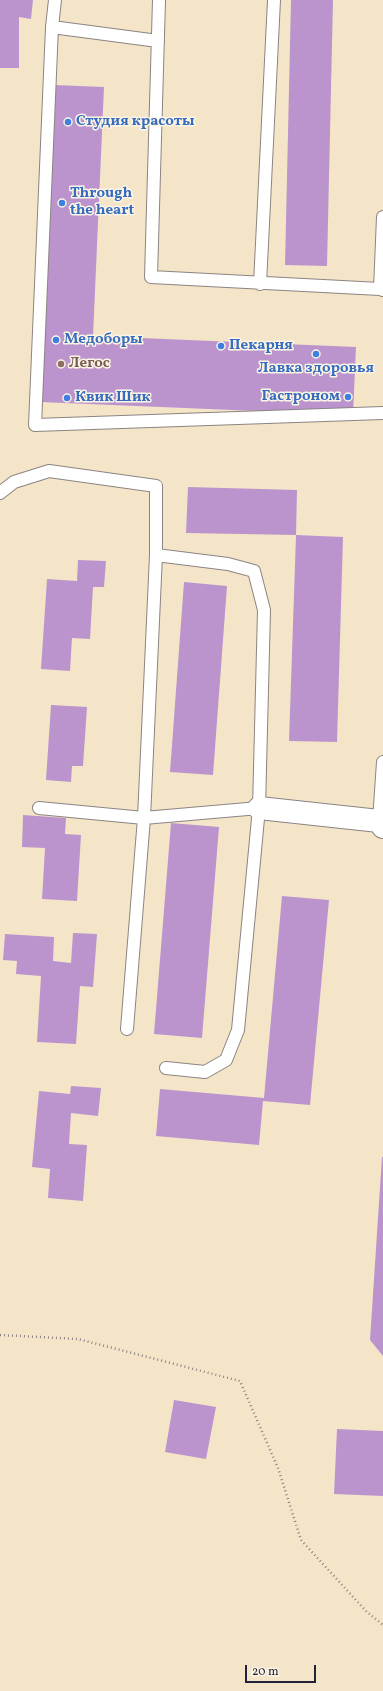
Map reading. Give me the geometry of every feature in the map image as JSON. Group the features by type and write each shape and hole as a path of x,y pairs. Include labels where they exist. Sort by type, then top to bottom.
{"street":[{"path":"259,808 381,824"}],"lane":[{"path":"55,0 52,27 35,425 383,413"},
{"path":"158,0 151,277 382,290 383,217"},
{"path":"260,284 274,0"},
{"path":"52,27 158,41"},
{"path":"0,493 14,482 49,471 156,486 156,555 144,818 127,1029"},
{"path":"156,555 228,564 254,571 264,610 259,808 238,1030 226,1060 205,1072 166,1068"},
{"path":"381,824 383,762"},
{"path":"39,808 144,818 259,808"}],"path":[{"path":"0,1335 78,1339 240,1381 278,1468 301,1540 366,1611 383,1625"}],"building":[{"path":"0,0 33,0 31,19 19,17 19,68 0,68"},
{"path":"291,0 333,0 327,266 285,265"},
{"path":"54,85 104,87 93,336 356,347 353,415 40,402"},
{"path":"188,487 297,490 296,535 186,533"},
{"path":"296,535 343,537 337,742 289,741"},
{"path":"78,560 106,561 104,587 93,587 90,639 72,638 70,671 41,669 47,579 77,581"},
{"path":"184,582 227,586 213,775 170,772"},
{"path":"51,705 87,707 83,766 72,766 71,782 46,780"},
{"path":"23,815 66,818 65,834 81,835 77,901 42,899 45,848 22,847"},
{"path":"171,823 219,827 202,1038 154,1034"},
{"path":"282,896 329,900 310,1105 263,1101 259,1145 156,1136 160,1089 264,1098"},
{"path":"73,933 97,934 93,987 80,986 76,1044 37,1042 41,976 16,974 17,961 3,960 5,934 54,937 53,961 71,963"},
{"path":"71,1086 101,1088 98,1116 71,1113 69,1144 87,1145 83,1201 48,1198 50,1169 32,1167 39,1091 70,1094"},
{"path":"383,1157 383,1356 370,1340"},
{"path":"174,1400 216,1407 206,1459 165,1452"},
{"path":"337,1429 383,1431 383,1496 334,1494"}],"place":[{"name":"Студия красоты","path":"68,122"},
{"name":"Through the heart","path":"62,203"},
{"name":"Медоборы","path":"56,340"},
{"name":"Пекарня","path":"221,346"},
{"name":"Лавка здоровья","path":"316,354"},
{"name":"Легос","path":"61,364"},
{"name":"Гастроном","path":"348,397"},
{"name":"Квик Шик","path":"67,398"}]}
